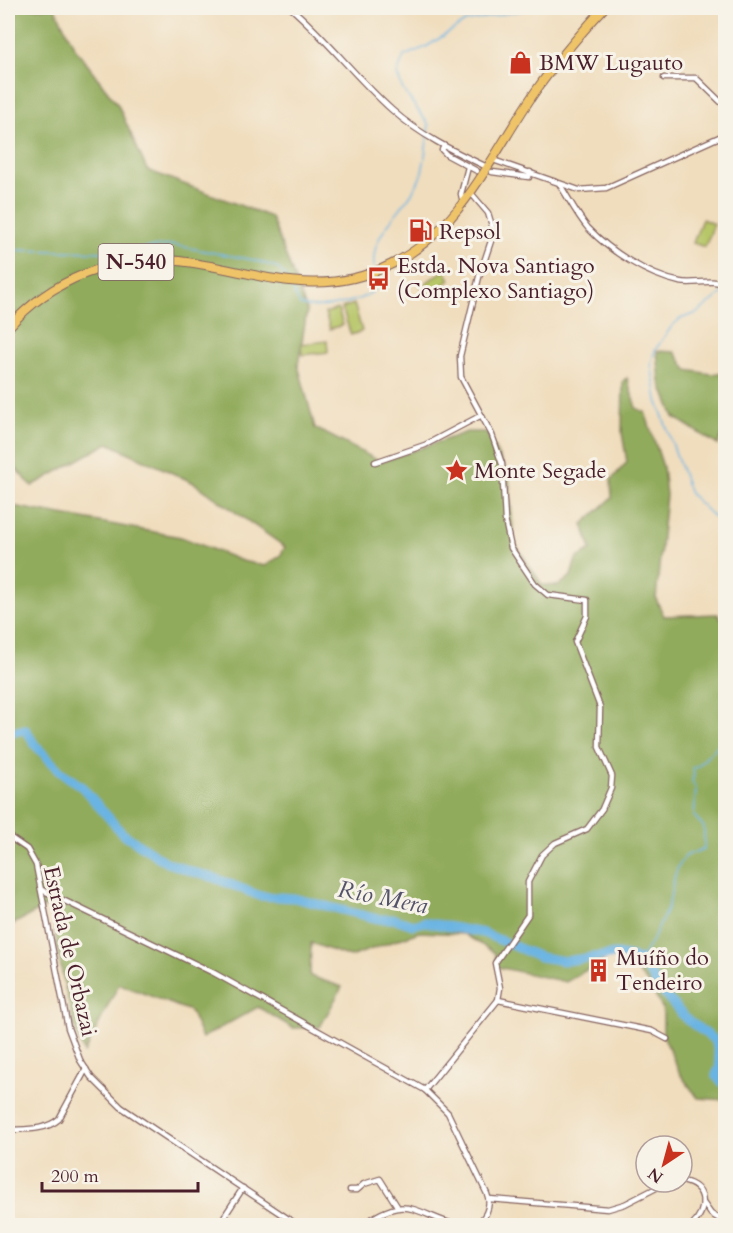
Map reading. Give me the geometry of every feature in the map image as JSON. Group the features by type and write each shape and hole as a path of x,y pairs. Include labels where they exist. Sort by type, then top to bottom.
{"highway":[{"name":"N-540","path":"8,328 33,302 51,290 74,278 122,263 148,260 178,261 281,282 298,283 349,279 392,264 432,236 463,205 490,166 535,92 604,8"}],"street":[{"path":"291,8 311,24 392,110 444,146 490,166 529,177 530,172"},
{"path":"664,78 696,78 726,107"},
{"path":"490,166 530,172 560,185 579,190 606,188 620,184 726,134"},
{"path":"444,146 442,150 447,155 477,171"},
{"path":"463,205 461,194 468,167"},
{"path":"560,185 588,227 615,251 634,263 680,282 719,282 726,285"},
{"path":"425,1090 498,1000 500,988 495,963 503,948 528,915 528,882 542,855 555,843 587,829 602,810 611,788 612,776 599,747 600,707 575,642 587,616 587,600 548,595 535,584 511,548 504,510 502,464 492,435 461,377 460,356 479,277 494,232 488,213 471,193"},
{"path":"375,462 425,445 480,416"},
{"name":"Estrada de Orbazai","path":"8,836 27,849 36,865 68,1028 86,1069 106,1095 122,1107 299,1226"},
{"path":"42,890 214,973 425,1090 448,1113 489,1199 488,1208 481,1221 474,1226"},
{"path":"498,1000 652,1031 667,1039"},
{"path":"8,1130 46,1128 53,1124 86,1069"},
{"path":"350,1190 357,1190 364,1184 380,1179 397,1206"},
{"path":"694,1185 702,1193 704,1204 711,1214 725,1222"},
{"path":"218,1226 243,1188"},
{"path":"489,1199 608,1209 625,1204 645,1194"},
{"path":"691,1226 700,1217 704,1204"},
{"path":"361,1226 385,1209 397,1206 409,1207 459,1226"},
{"path":"700,1217 711,1214"}],"green space":[{"path":"8,8 55,8 75,48 118,105 147,170 271,217 307,311 298,365 315,428 381,462 467,432 486,432 509,476 514,542 542,585 558,586 571,576 576,559 591,550 583,524 612,498 611,480 627,462 622,433 623,381 627,378 636,408 645,412 663,467 666,495 656,599 664,616 718,614 725,625 725,1100 698,1098 680,1074 663,1035 663,1009 647,982 626,959 607,958 566,982 497,967 495,953 464,934 419,932 350,957 311,943 310,976 342,987 320,1027 293,1028 258,1007 202,1038 190,1011 119,984 84,1053 63,979 52,903 8,927 8,517 13,506 181,537 242,561 265,566 280,556 285,547 194,483 108,443 32,486 15,468 8,478"},
{"path":"702,219 714,224 705,247 693,243"},
{"path":"445,270 450,280 428,296 421,286"},
{"path":"354,304 362,331 351,335 342,308"},
{"path":"338,309 343,325 330,329 325,313"},
{"path":"327,341 328,352 302,355 301,344"},
{"path":"657,351 675,352 687,370 711,374 725,372 725,426 718,445 674,417 660,382"}],"waterway":[{"path":"374,267 374,254 378,241 415,187 421,175 425,157 429,125 403,90 397,74 404,56 426,47 465,22 533,8"},
{"path":"8,250 104,252 173,245 253,260 276,267 287,277"},
{"path":"290,284 300,305 329,306 352,301 371,293 377,287 375,275"},
{"path":"725,291 697,313 680,319 672,326 655,350 651,363 657,400 690,494 726,529"},
{"name":"Río Mera","path":"8,732 26,730 35,745 61,772 82,787 122,833 166,862 193,872 260,896 294,898 378,919 395,919 413,925 424,922 483,933 540,957 565,961 616,954 640,959 660,989 686,1019 716,1041 720,1066 716,1075 726,1087"},
{"path":"640,959 652,941 667,909 675,874 681,861 686,856 704,849 704,827 694,816 696,789 692,782 694,773 692,768 697,767 722,741 726,732"}],"place":[{"name":"BMW Lugauto","path":"521,62"},
{"name":"Repsol","path":"421,231"},
{"name":"Estda. Nova Santiago (Complexo Santiago)","path":"379,278"},
{"name":"Monte Segade","path":"456,470"},
{"name":"Muíño do Tendeiro","path":"598,970"}]}
